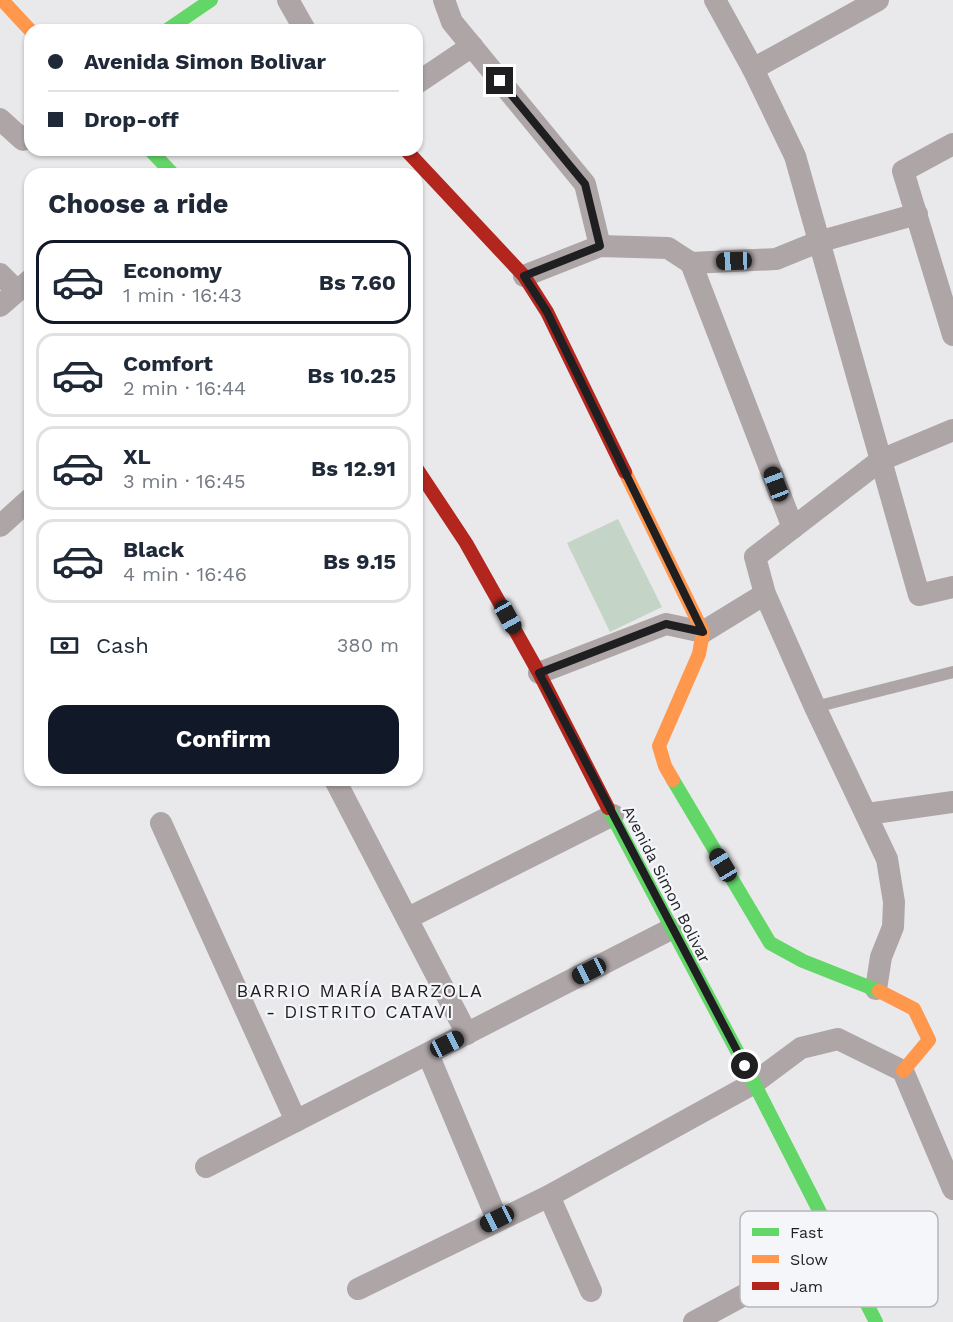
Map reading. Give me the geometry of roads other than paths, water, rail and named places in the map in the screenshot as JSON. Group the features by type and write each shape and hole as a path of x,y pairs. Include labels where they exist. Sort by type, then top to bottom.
{"street":[{"path":"2,0 24,24"},
{"path":"176,24 211,0"},
{"path":"288,0 302,24"},
{"path":"444,0 452,22 585,184 600,246"},
{"path":"715,0 753,69 795,156 919,595 953,587"},
{"path":"753,69 878,0"},
{"path":"423,79 472,46"},
{"path":"0,119 24,139"},
{"path":"953,144 903,171 953,335"},
{"path":"412,156 423,168"},
{"path":"423,168 524,276 547,312 703,632 699,654 659,746 665,766 770,943 803,961 876,989 914,1009 928,1040 903,1071"},
{"path":"524,276 600,246 668,248 691,263 777,260 818,242 917,214"},
{"path":"691,263 793,528"},
{"path":"0,274 24,286 0,306"},
{"path":"876,989 881,957 893,927 894,902 887,859 815,707 765,594 755,557 881,460 953,430"},
{"name":"Avenida Simon Bolivar","path":"423,478 466,543 539,673 820,1211"},
{"path":"0,526 24,504"},
{"path":"539,673 666,624 703,632 765,594"},
{"path":"338,786 466,1034"},
{"path":"867,814 953,802"},
{"path":"408,918 613,815"},
{"path":"161,823 296,1121"},
{"path":"206,1167 671,929"},
{"path":"358,1289 497,1219 549,1196 754,1083 801,1048 838,1039 903,1071 953,1189"},
{"path":"428,1054 497,1219"},
{"path":"549,1196 591,1292"},
{"path":"694,1322 740,1297"},
{"name":"Avenida Simon Bolivar","path":"868,1307 876,1322"}],"lane":[{"path":"815,707 953,672"}],"district":[{"name":"BARRIO MARÍA BARZOLA - DISTRITO CATAVI","path":"360,1001"}]}
